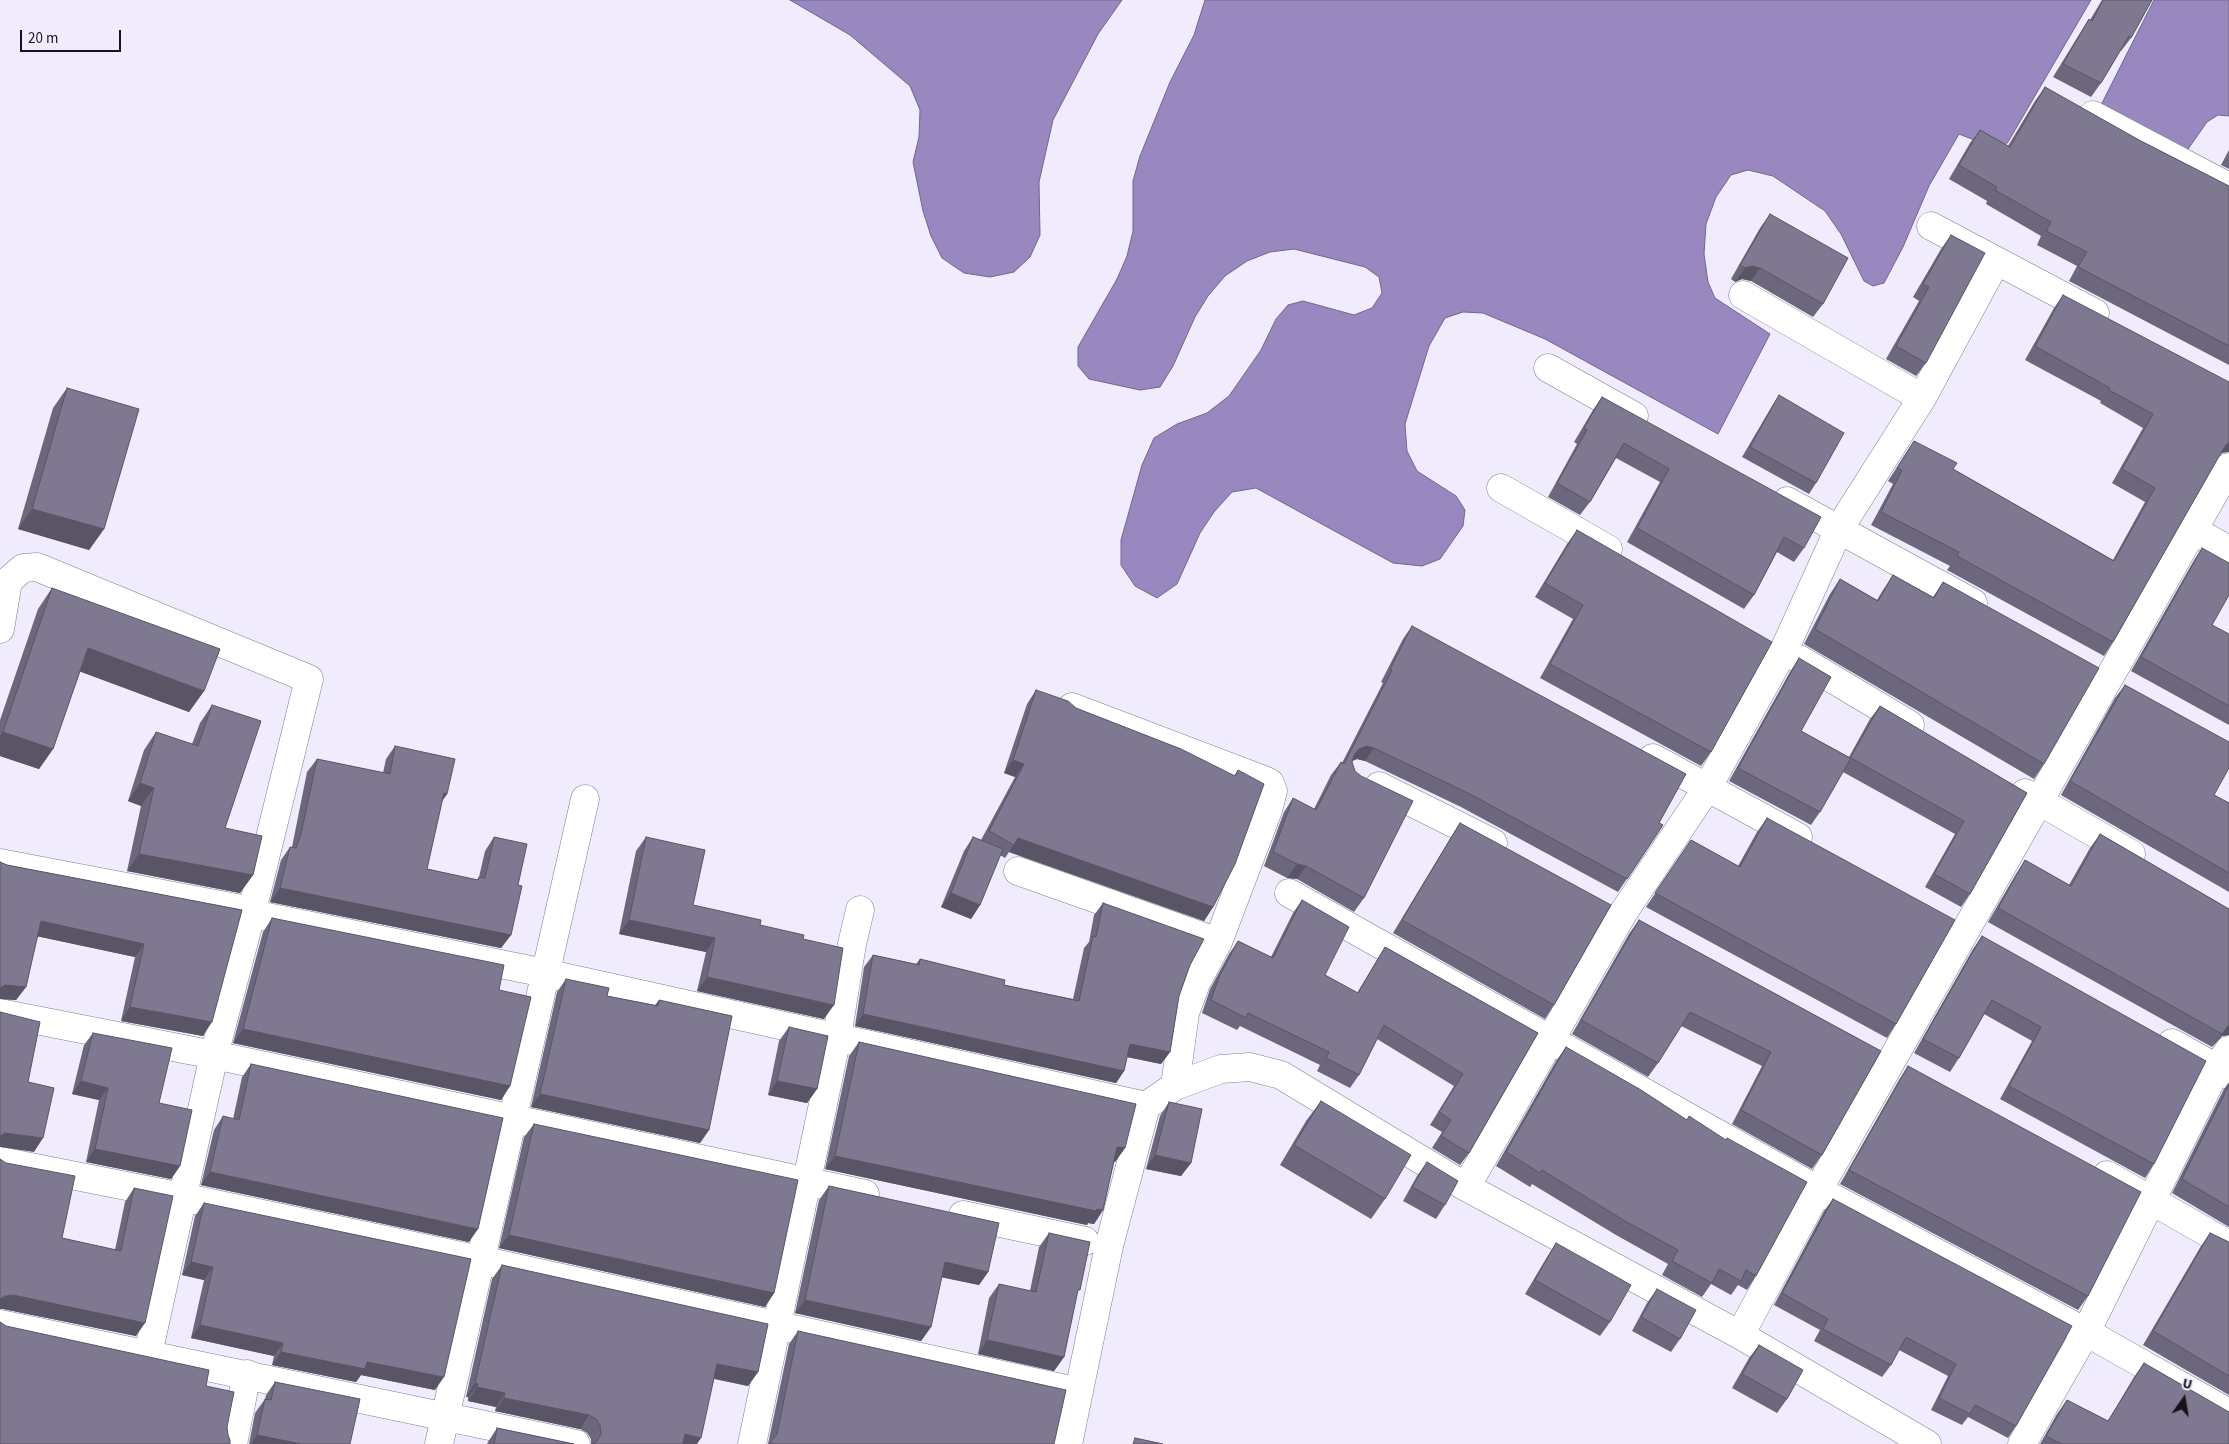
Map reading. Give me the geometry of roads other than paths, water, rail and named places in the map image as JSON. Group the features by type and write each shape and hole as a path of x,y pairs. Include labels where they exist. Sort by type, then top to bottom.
{"street":[{"path":"2075,105 2229,187"},
{"path":"1931,226 2117,324"},
{"path":"1466,1187 1551,1039 1632,918 1707,788 1784,650 1839,529 1922,398 1996,260"},
{"path":"1743,295 1922,398"},
{"path":"1548,368 1659,430"},
{"path":"1740,1335 1818,1190 1902,1064 1958,923 2040,801 2100,672 2193,530 2229,467"},
{"path":"1762,487 1995,615"},
{"path":"1501,488 1630,562"},
{"path":"2193,530 2229,550"},
{"path":"0,629 8,581 23,568 37,567 309,679 252,911 214,1055 148,1354"},
{"path":"1758,635 1929,736"},
{"path":"2100,672 2134,691"},
{"path":"1072,707 1270,784 1272,791 1268,810 1218,942 1196,983 1185,1013 1175,1086"},
{"path":"1630,746 1819,848"},
{"path":"1358,775 1454,821 1513,854"},
{"path":"2006,781 2152,866"},
{"path":"439,1444 585,799"},
{"path":"0,863 252,911 262,916 545,972 1146,1106"},
{"path":"1018,871 1218,942"},
{"path":"1289,893 1818,1190 2086,1332 2229,1413"},
{"path":"1598,900 1632,918"},
{"path":"752,1444 837,1037 852,944 860,910"},
{"path":"1958,923 1992,942"},
{"path":"0,1013 214,1055 885,1198"},
{"path":"2022,1444 2086,1332 2225,1064 2150,1031"},
{"path":"1867,1045 1902,1064"},
{"path":"1068,1444 1109,1246 1146,1106 1175,1086 1221,1069 1250,1067 1281,1076 1466,1187 1740,1335 1912,1440"},
{"path":"0,1161 182,1197 480,1260 1079,1392"},
{"path":"2083,1162 2153,1200 2229,1245"},
{"path":"944,1211 1109,1246"},
{"path":"0,1324 576,1444"},
{"path":"233,1444 247,1374"}]}
